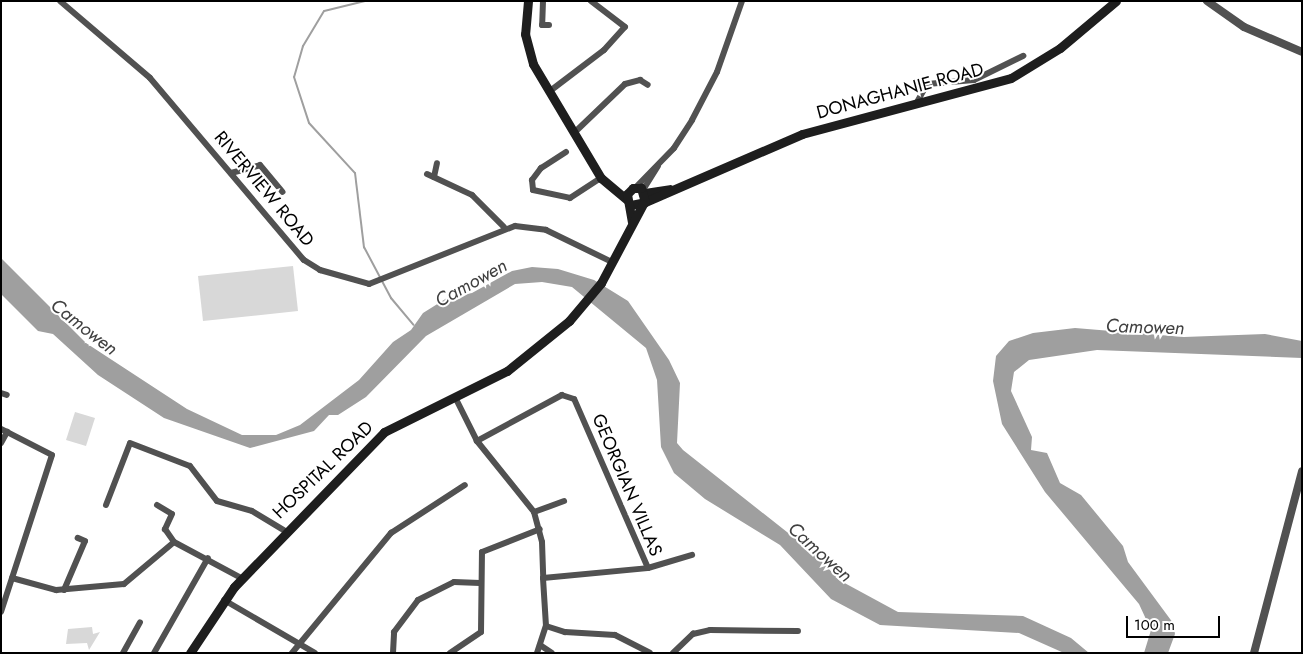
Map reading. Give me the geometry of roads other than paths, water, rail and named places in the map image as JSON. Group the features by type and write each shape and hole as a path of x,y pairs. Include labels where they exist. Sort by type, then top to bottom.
{"main road":[{"path":"528,1 526,42 550,91 601,178 629,202 632,222"},
{"name":"DONAGHANIE ROAD","path":"640,194 678,188 792,137 999,83 1024,72 1060,48 1116,1"},
{"path":"611,187 640,194"},
{"path":"629,202 640,194"},
{"path":"629,202 640,194"},
{"path":"612,262 632,222 640,194"},
{"name":"HOSPITAL ROAD","path":"190,653 224,600 241,578 284,530 384,432 507,371 587,302 601,283 612,262"}],"street":[{"name":"RIVERVIEW ROAD","path":"60,1 150,78 304,260 354,282 374,282 504,227 546,230 612,262"},
{"path":"543,1 542,25 549,25"},
{"path":"550,91 604,50 625,27 592,1"},
{"path":"640,194 661,161 692,120 717,72 742,1"},
{"path":"1207,1 1244,27 1302,52"},
{"path":"916,104 927,84 974,80 1019,56"},
{"path":"575,132 625,84 640,80 648,85"},
{"path":"566,152 541,168 532,180 533,190 570,198 601,178"},
{"path":"437,163 430,176 472,195 504,227"},
{"path":"231,173 260,165 283,192"},
{"name":"GEORGIAN VILLAS","path":"477,441 562,395 574,399 648,568 543,578"},
{"path":"454,397 477,441 534,512 540,529 546,626 537,653"},
{"path":"1,443 4,431 52,455 1,612"},
{"path":"106,505 130,442 190,466 217,501 252,511 284,530"},
{"path":"1254,653 1302,471"},
{"path":"292,653 391,533 465,485"},
{"path":"534,512 564,501"},
{"path":"157,505 172,514 165,529 174,542 208,558 241,578"},
{"path":"450,653 480,636 482,552 540,529"},
{"path":"64,590 85,541 78,538"},
{"path":"12,578 64,590 124,584 174,542"},
{"path":"648,568 692,556"},
{"path":"154,653 208,558"},
{"path":"393,653 394,632 418,600 454,582 480,583"},
{"path":"224,600 315,653"},
{"path":"123,653 140,622"},
{"path":"546,626 565,632 615,636 650,653"},
{"path":"673,653 693,634 710,630 798,631"},
{"path":"540,645 552,653"}],"waterway":[{"path":"365,1 324,11 303,46 294,77 309,123 355,173 364,247 391,298 414,325"}],"water label":[{"name":"Camowen","path":"471,283"},
{"name":"Camowen","path":"84,327"},
{"name":"Camowen","path":"1145,327"},
{"name":"Camowen","path":"820,552"}]}
